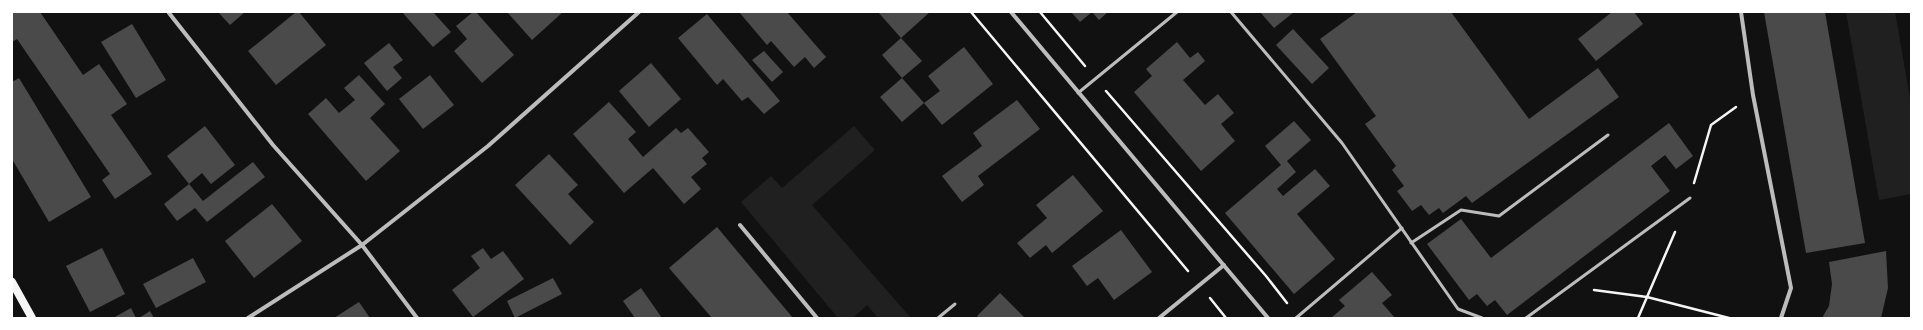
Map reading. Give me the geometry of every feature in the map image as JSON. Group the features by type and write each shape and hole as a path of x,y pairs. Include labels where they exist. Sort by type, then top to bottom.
{"main road":[{"path":"12,282 32,318"}],"street":[{"path":"248,318 362,245 488,146 639,12"},
{"path":"1011,12 1268,318"},
{"path":"1741,12 1754,95 1791,288 1781,318"},
{"path":"170,13 273,145 362,245 417,318"},
{"path":"740,225 817,318"},
{"path":"1159,318 1224,265"}],"lane":[{"path":"1078,93 1177,12"},
{"path":"1232,12 1342,143 1458,309 1482,318"},
{"path":"1411,243 1460,210 1499,216 1608,135"},
{"path":"1526,318 1690,198"},
{"path":"1297,317 1402,228"},
{"path":"938,318 955,304"}],"path":[{"path":"971,12 1226,318"},
{"path":"1040,12 1266,276 1297,317"},
{"path":"1570,286 1647,297 1729,318"}],"shaded area":[{"path":"1846,12 1895,12 1911,104 1911,194 1879,200"},
{"path":"854,126 875,150 812,205 911,318 878,318 867,305 853,318 838,318 741,202 771,176 782,188"}],"building":[{"path":"12,12 40,12 83,75 99,64 127,104 111,115 152,174 115,199 102,180 110,174 17,39 12,42"},
{"path":"218,12 245,12 230,25"},
{"path":"296,12 299,12 326,45 276,85 248,51"},
{"path":"402,12 433,12 451,32 433,47"},
{"path":"473,12 476,12 514,55 482,83 454,51 467,39 456,26"},
{"path":"507,12 563,12 532,40"},
{"path":"739,12 787,12 826,57 814,68 805,57 794,67 771,41 767,45"},
{"path":"878,12 930,12 901,38"},
{"path":"1071,12 1092,12 1080,22"},
{"path":"1092,12 1108,12 1099,20"},
{"path":"1260,12 1294,12 1274,28"},
{"path":"1357,12 1451,12 1529,119 1598,68 1619,97 1472,203 1466,196 1443,213 1439,208 1429,215 1421,205 1412,211 1397,191 1404,186 1392,170 1396,166 1365,124 1376,116 1320,39"},
{"path":"1612,12 1634,12 1643,24 1596,61 1578,39"},
{"path":"1764,12 1825,12 1865,243 1806,253"},
{"path":"707,14 780,101 764,114 748,97 742,101 723,79 717,85 678,38"},
{"path":"132,24 166,80 136,98 101,42"},
{"path":"1293,29 1329,68 1312,84 1276,45"},
{"path":"901,38 922,61 902,78 882,55"},
{"path":"1177,42 1190,58 1198,52 1205,61 1183,80 1205,105 1218,94 1234,113 1221,124 1235,141 1201,171 1134,92 1152,76 1146,69"},
{"path":"389,43 403,60 393,67 402,78 387,91 364,63"},
{"path":"964,47 993,84 942,125 924,103 940,91 928,76"},
{"path":"764,51 783,72 772,82 752,60"},
{"path":"651,63 681,99 649,127 619,91"},
{"path":"359,75 385,104 370,118 400,151 366,181 308,114 326,98 339,113 355,100 344,88"},
{"path":"430,75 454,105 423,129 399,99"},
{"path":"19,78 91,197 49,222 12,159 12,82"},
{"path":"902,78 924,103 902,122 880,97"},
{"path":"1017,100 1040,129 978,176 984,185 962,202 942,176 982,146 973,133"},
{"path":"609,102 636,132 628,139 643,157 676,128 681,133 688,128 709,152 702,158 707,164 691,177 701,189 684,204 653,168 624,193 573,134"},
{"path":"1294,121 1311,140 1287,161 1296,172 1277,189 1283,196 1315,169 1330,186 1297,214 1335,259 1294,294 1225,213 1281,165 1265,146"},
{"path":"1669,123 1693,156 1676,169 1665,155 1651,166 1670,191 1507,315 1495,300 1487,306 1477,294 1469,300 1427,244 1461,219 1491,258"},
{"path":"205,126 235,165 211,184 202,173 189,184 167,156"},
{"path":"549,154 578,185 568,194 594,222 570,245 515,185"},
{"path":"253,162 265,177 207,222 195,208 177,221 164,204 189,184 203,201"},
{"path":"1073,175 1103,211 1052,253 1046,245 1030,258 1017,243 1047,218 1036,205"},
{"path":"272,204 302,241 254,278 225,241"},
{"path":"717,227 793,318 712,318 669,268"},
{"path":"1121,230 1152,272 1114,300 1098,278 1087,286 1072,266"},
{"path":"102,248 125,294 90,312 66,266"},
{"path":"483,248 491,259 503,251 524,279 473,317 452,290 480,268 471,256"},
{"path":"1886,251 1888,288 1881,318 1822,318 1829,306 1832,284 1829,262"},
{"path":"193,258 206,282 156,308 143,284"},
{"path":"1372,272 1392,295 1382,303 1395,318 1331,318 1345,306 1339,300"},
{"path":"553,278 562,294 515,318 507,301"},
{"path":"641,288 662,318 635,318 623,301"},
{"path":"1000,293 1025,318 979,318 977,316"},
{"path":"359,302 370,318 334,318"},
{"path":"131,308 136,318 113,318"},
{"path":"150,311 154,318 139,318"}]}
